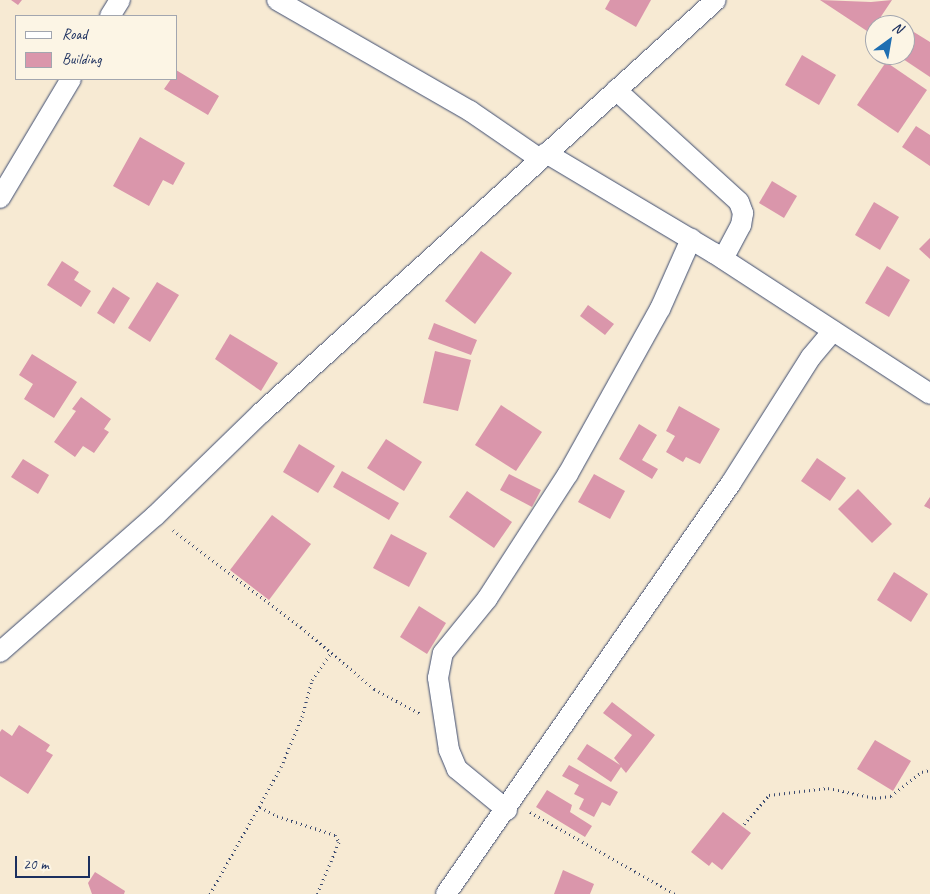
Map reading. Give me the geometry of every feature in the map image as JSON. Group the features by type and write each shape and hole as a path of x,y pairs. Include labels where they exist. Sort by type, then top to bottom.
{"street":[{"path":"111,15 120,0"},
{"path":"277,0 470,111 543,156 691,239 930,394"},
{"path":"0,652 155,516 261,413 716,0"},
{"path":"0,198 70,80"},
{"path":"616,90 739,202 743,213 741,225 723,259"},
{"path":"510,805 456,769 449,750 438,678 443,652 488,599 568,474 660,309 691,239"},
{"path":"446,894 510,805 731,484 811,357 833,331"}],"path":[{"path":"155,516 331,653 374,689 446,728"},
{"path":"210,894 260,807 293,740 312,680 331,653"},
{"path":"744,824 769,795 808,788 828,788 875,798 891,796 922,772 930,770"},
{"path":"510,805 675,894"},
{"path":"260,807 277,816 335,835 339,842 317,894"}],"building":[{"path":"11,0 22,0 18,5"},
{"path":"610,0 651,0 636,27 605,9"},
{"path":"820,0 871,2 892,0 882,15 865,15 865,30"},
{"path":"915,33 930,42 930,77 912,65 915,65"},
{"path":"802,55 836,75 819,105 785,85"},
{"path":"884,65 890,65 927,90 898,133 857,105"},
{"path":"178,71 219,96 208,115 164,89 170,80 178,80"},
{"path":"916,126 930,135 930,166 902,147"},
{"path":"140,137 185,163 173,185 163,180 149,206 113,186"},
{"path":"772,181 797,196 784,218 759,203"},
{"path":"874,202 899,217 880,250 855,235"},
{"path":"930,238 930,259 919,249"},
{"path":"481,251 512,273 475,324 445,301"},
{"path":"62,261 79,272 74,280 91,291 81,307 47,285"},
{"path":"887,266 910,280 889,317 865,303"},
{"path":"157,282 179,295 150,342 128,328"},
{"path":"113,287 130,298 114,324 97,313"},
{"path":"588,305 614,324 605,335 580,316"},
{"path":"434,323 477,340 471,355 428,339"},
{"path":"230,334 278,363 261,391 215,359"},
{"path":"435,351 471,360 458,411 423,403"},
{"path":"32,354 77,382 54,418 24,399 33,384 19,375"},
{"path":"81,397 111,419 104,429 109,432 94,453 83,446 75,457 54,442 76,411 72,409"},
{"path":"501,405 542,432 516,471 475,445"},
{"path":"679,406 720,429 700,464 686,457 683,462 666,452 675,436 666,431"},
{"path":"639,424 657,435 642,460 658,469 652,479 619,459"},
{"path":"386,439 422,462 404,491 367,468"},
{"path":"299,444 335,466 318,493 283,472"},
{"path":"817,458 846,478 830,501 801,481"},
{"path":"23,459 49,475 38,494 11,477"},
{"path":"342,471 399,503 389,520 333,487"},
{"path":"509,474 541,490 532,507 500,490"},
{"path":"594,474 625,491 610,519 578,502"},
{"path":"858,489 892,524 872,543 838,509"},
{"path":"467,491 512,522 494,548 449,517"},
{"path":"930,497 930,509 924,506"},
{"path":"272,515 311,544 269,600 230,570"},
{"path":"391,534 427,553 409,587 373,568"},
{"path":"894,572 928,594 911,622 877,600"},
{"path":"419,606 446,623 427,654 400,637"},
{"path":"612,702 655,735 626,773 621,767 611,782 577,759 587,744 620,765 614,758 632,735 603,713"},
{"path":"19,725 50,745 46,751 53,755 28,794 0,776 0,732 2,729 12,736"},
{"path":"875,740 911,761 893,791 857,769"},
{"path":"569,765 618,792 610,806 602,802 594,817 579,809 584,799 574,794 579,785 562,776"},
{"path":"547,790 572,805 570,812 592,826 585,837 536,807"},
{"path":"723,812 751,833 722,870 712,862 709,866 691,852"},
{"path":"563,870 594,884 590,894 554,894"},
{"path":"95,872 125,891 124,894 92,894 88,883"}]}
